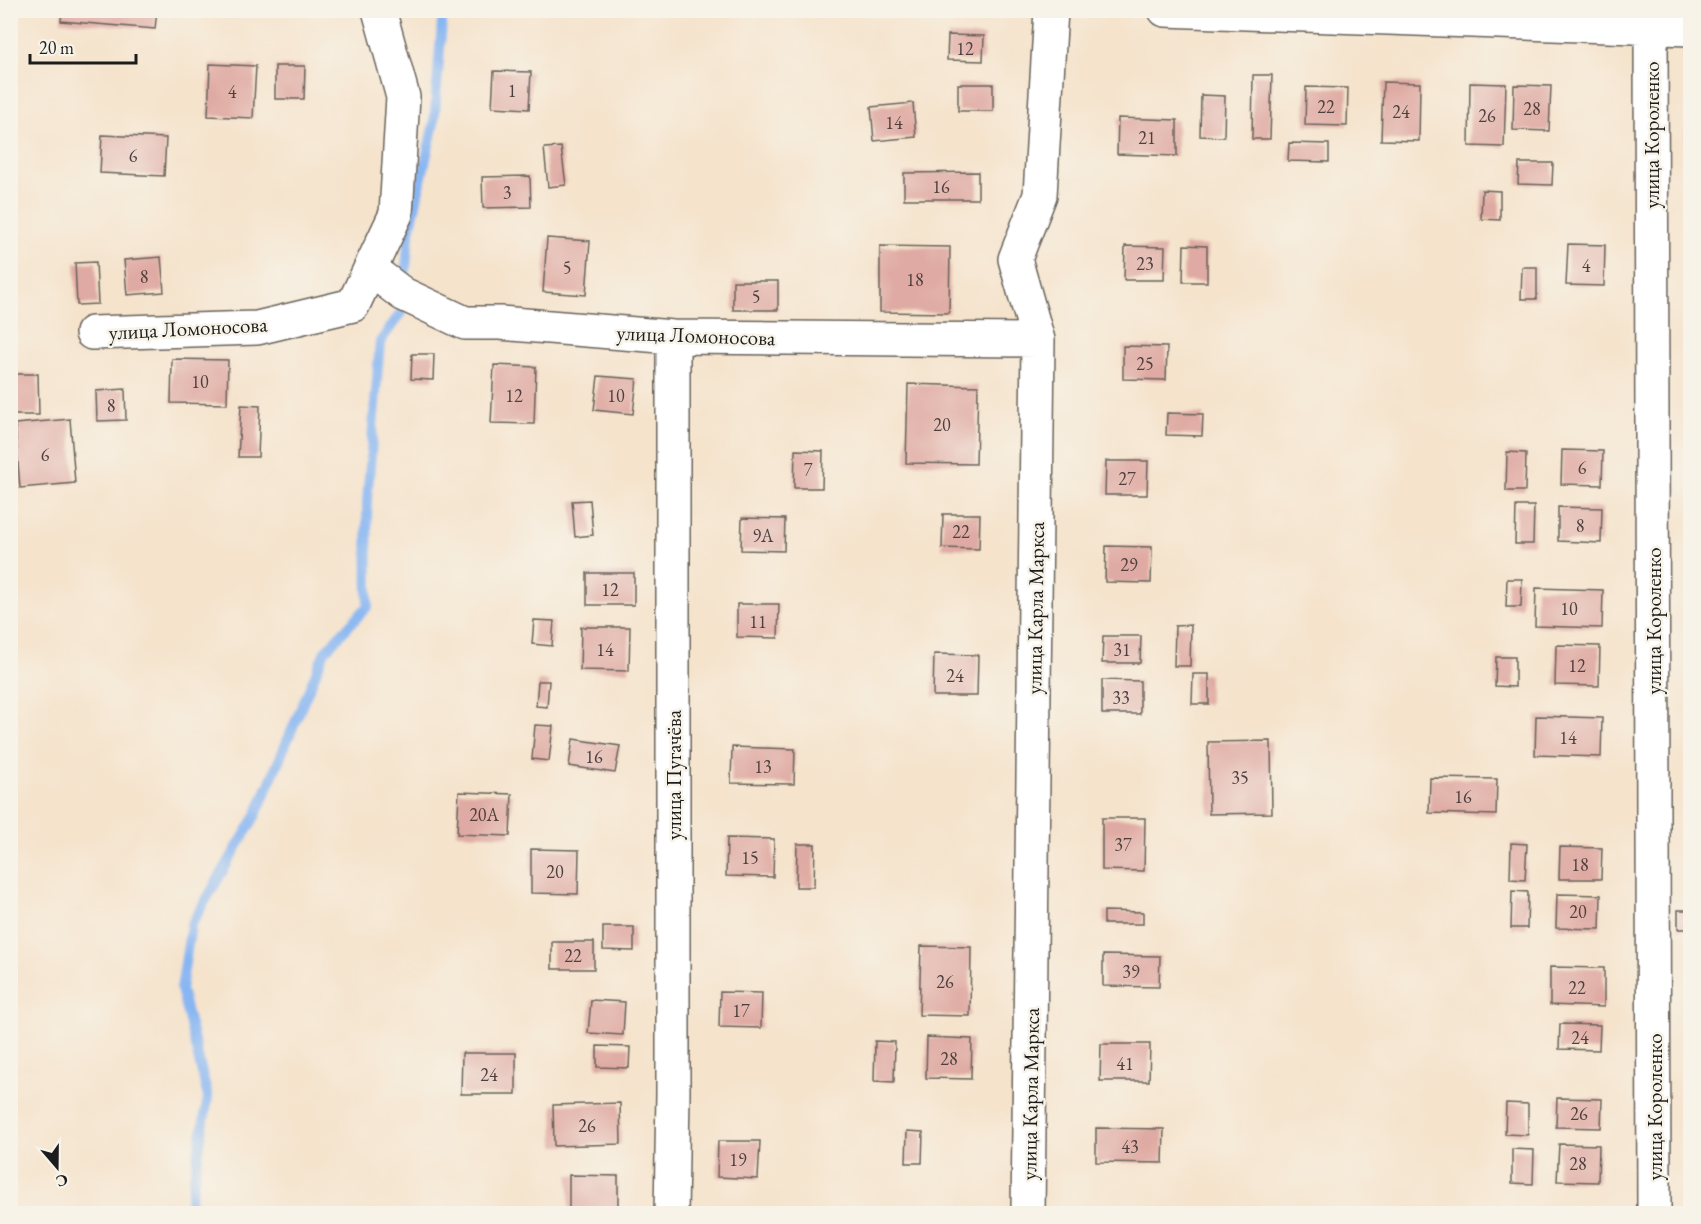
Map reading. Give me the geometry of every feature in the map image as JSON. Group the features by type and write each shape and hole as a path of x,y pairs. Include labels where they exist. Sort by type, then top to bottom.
{"street":[{"path":"369,269 396,214 403,97 379,10"},
{"name":"улица Карла Маркса","path":"1028,1214 1038,340 1015,259 1040,195 1052,10"},
{"path":"1165,10 1690,29"},
{"name":"улица Короленко","path":"1651,28 1654,1214"},
{"name":"улица Ломоносова","path":"92,333 257,328 353,305 369,269 403,294 465,323 500,323 673,337 1038,340"},
{"name":"улица Пугачёва","path":"671,1214 673,337"}],"building":[{"path":"62,10 157,10 155,29 61,21"},
{"path":"948,35 984,36 983,61 947,60"},
{"path":"210,64 256,66 253,118 208,116"},
{"path":"275,66 305,66 304,99 275,99"},
{"path":"494,71 531,72 529,109 492,107"},
{"path":"1253,75 1272,75 1270,139 1252,139"},
{"path":"1383,82 1420,83 1419,141 1381,140"},
{"path":"1470,83 1506,84 1504,147 1469,146"},
{"path":"958,84 993,84 993,111 958,111"},
{"path":"1514,85 1551,86 1549,131 1513,130"},
{"path":"1306,87 1348,88 1347,126 1305,125"},
{"path":"1201,95 1225,96 1224,137 1200,136"},
{"path":"913,103 916,137 874,141 871,107"},
{"path":"1118,118 1177,120 1177,156 1117,154"},
{"path":"1686,124 1690,124 1690,158 1685,158"},
{"path":"102,135 166,138 164,176 100,173"},
{"path":"1289,143 1329,144 1329,162 1288,161"},
{"path":"561,147 566,185 548,187 544,148"},
{"path":"1519,163 1553,163 1552,185 1518,184"},
{"path":"978,172 978,199 904,199 904,173"},
{"path":"530,176 531,207 483,208 482,177"},
{"path":"1482,190 1500,191 1500,220 1481,219"},
{"path":"547,238 590,241 586,295 543,292"},
{"path":"1568,244 1605,245 1604,286 1566,285"},
{"path":"1184,245 1207,246 1207,282 1183,282"},
{"path":"880,246 950,247 949,313 880,312"},
{"path":"1125,246 1165,247 1164,280 1124,280"},
{"path":"161,257 164,292 127,295 124,260"},
{"path":"96,262 98,304 77,305 75,263"},
{"path":"1522,267 1537,267 1537,299 1521,299"},
{"path":"733,281 778,281 778,310 733,310"},
{"path":"1123,346 1167,347 1166,380 1123,379"},
{"path":"412,354 434,354 433,380 411,379"},
{"path":"172,359 228,360 227,404 171,403"},
{"path":"494,365 536,367 534,424 491,423"},
{"path":"12,374 38,374 39,415 12,415"},
{"path":"598,376 637,379 633,414 594,410"},
{"path":"908,384 978,386 976,464 906,463"},
{"path":"125,389 126,420 97,421 96,391"},
{"path":"241,405 260,406 258,457 238,457"},
{"path":"1167,413 1203,414 1202,436 1166,435"},
{"path":"70,419 75,483 20,488 15,424"},
{"path":"795,450 823,451 822,488 794,488"},
{"path":"1562,450 1603,451 1602,485 1561,484"},
{"path":"1507,452 1526,453 1525,491 1506,491"},
{"path":"1106,461 1148,461 1147,495 1105,495"},
{"path":"590,500 593,535 575,537 572,501"},
{"path":"1516,506 1534,506 1533,544 1515,544"},
{"path":"1558,507 1602,508 1601,543 1558,541"},
{"path":"943,514 980,514 979,549 942,548"},
{"path":"742,518 785,519 784,551 741,550"},
{"path":"1106,546 1152,547 1151,583 1105,582"},
{"path":"587,573 634,573 634,605 587,605"},
{"path":"1507,579 1522,579 1521,607 1506,607"},
{"path":"1536,588 1603,590 1602,628 1535,626"},
{"path":"737,604 779,604 778,638 737,637"},
{"path":"534,620 554,621 552,646 532,644"},
{"path":"1191,625 1190,666 1174,666 1175,626"},
{"path":"581,627 630,627 629,671 580,670"},
{"path":"1103,636 1141,636 1140,663 1102,663"},
{"path":"1556,645 1600,646 1599,686 1555,685"},
{"path":"934,654 978,655 977,696 933,696"},
{"path":"1496,657 1515,657 1515,687 1495,686"},
{"path":"1193,674 1209,674 1209,704 1192,704"},
{"path":"1102,680 1140,681 1140,714 1102,714"},
{"path":"538,681 549,681 547,707 536,706"},
{"path":"1536,716 1602,718 1601,757 1535,755"},
{"path":"535,725 553,726 549,761 532,759"},
{"path":"573,739 620,746 615,773 569,766"},
{"path":"1271,741 1272,813 1209,814 1208,742"},
{"path":"732,747 795,749 794,784 731,783"},
{"path":"1430,778 1497,779 1496,815 1429,813"},
{"path":"459,792 512,794 510,836 457,834"},
{"path":"1102,818 1145,818 1144,871 1102,870"},
{"path":"727,838 774,839 773,877 726,876"},
{"path":"1511,843 1527,844 1525,880 1510,879"},
{"path":"797,844 815,844 814,887 796,887"},
{"path":"1560,847 1602,848 1601,879 1559,879"},
{"path":"531,849 579,850 578,894 531,893"},
{"path":"1512,891 1528,892 1527,928 1511,928"},
{"path":"1557,894 1601,895 1600,929 1556,928"},
{"path":"1678,910 1690,910 1690,929 1678,929"},
{"path":"1104,911 1143,912 1143,924 1104,924"},
{"path":"603,927 634,927 634,951 603,950"},
{"path":"552,942 594,942 594,969 552,969"},
{"path":"921,946 971,947 970,1016 919,1015"},
{"path":"1103,955 1160,956 1159,987 1103,986"},
{"path":"1550,967 1604,968 1604,1007 1550,1005"},
{"path":"720,992 762,993 761,1028 719,1027"},
{"path":"591,1000 625,1002 623,1035 588,1033"},
{"path":"1560,1024 1600,1025 1599,1050 1559,1049"},
{"path":"927,1037 972,1039 971,1079 926,1078"},
{"path":"875,1041 895,1042 894,1082 874,1081"},
{"path":"1101,1044 1150,1044 1149,1081 1100,1081"},
{"path":"597,1046 630,1047 629,1068 597,1067"},
{"path":"462,1053 516,1053 516,1094 461,1094"},
{"path":"1557,1098 1602,1099 1601,1128 1556,1127"},
{"path":"620,1103 621,1144 554,1146 553,1105"},
{"path":"1506,1103 1528,1104 1528,1135 1505,1134"},
{"path":"1096,1128 1164,1129 1163,1163 1096,1162"},
{"path":"907,1131 923,1132 922,1163 906,1163"},
{"path":"718,1141 760,1141 758,1179 717,1177"},
{"path":"1559,1144 1599,1145 1598,1182 1557,1181"},
{"path":"1512,1149 1534,1150 1533,1184 1512,1183"},
{"path":"569,1175 618,1176 618,1214 569,1214"}],"waterway":[{"path":"188,1214 208,1097 181,989 191,925 256,815 325,651 368,606 367,502 380,342 402,311 409,235 434,123 443,10"}]}
